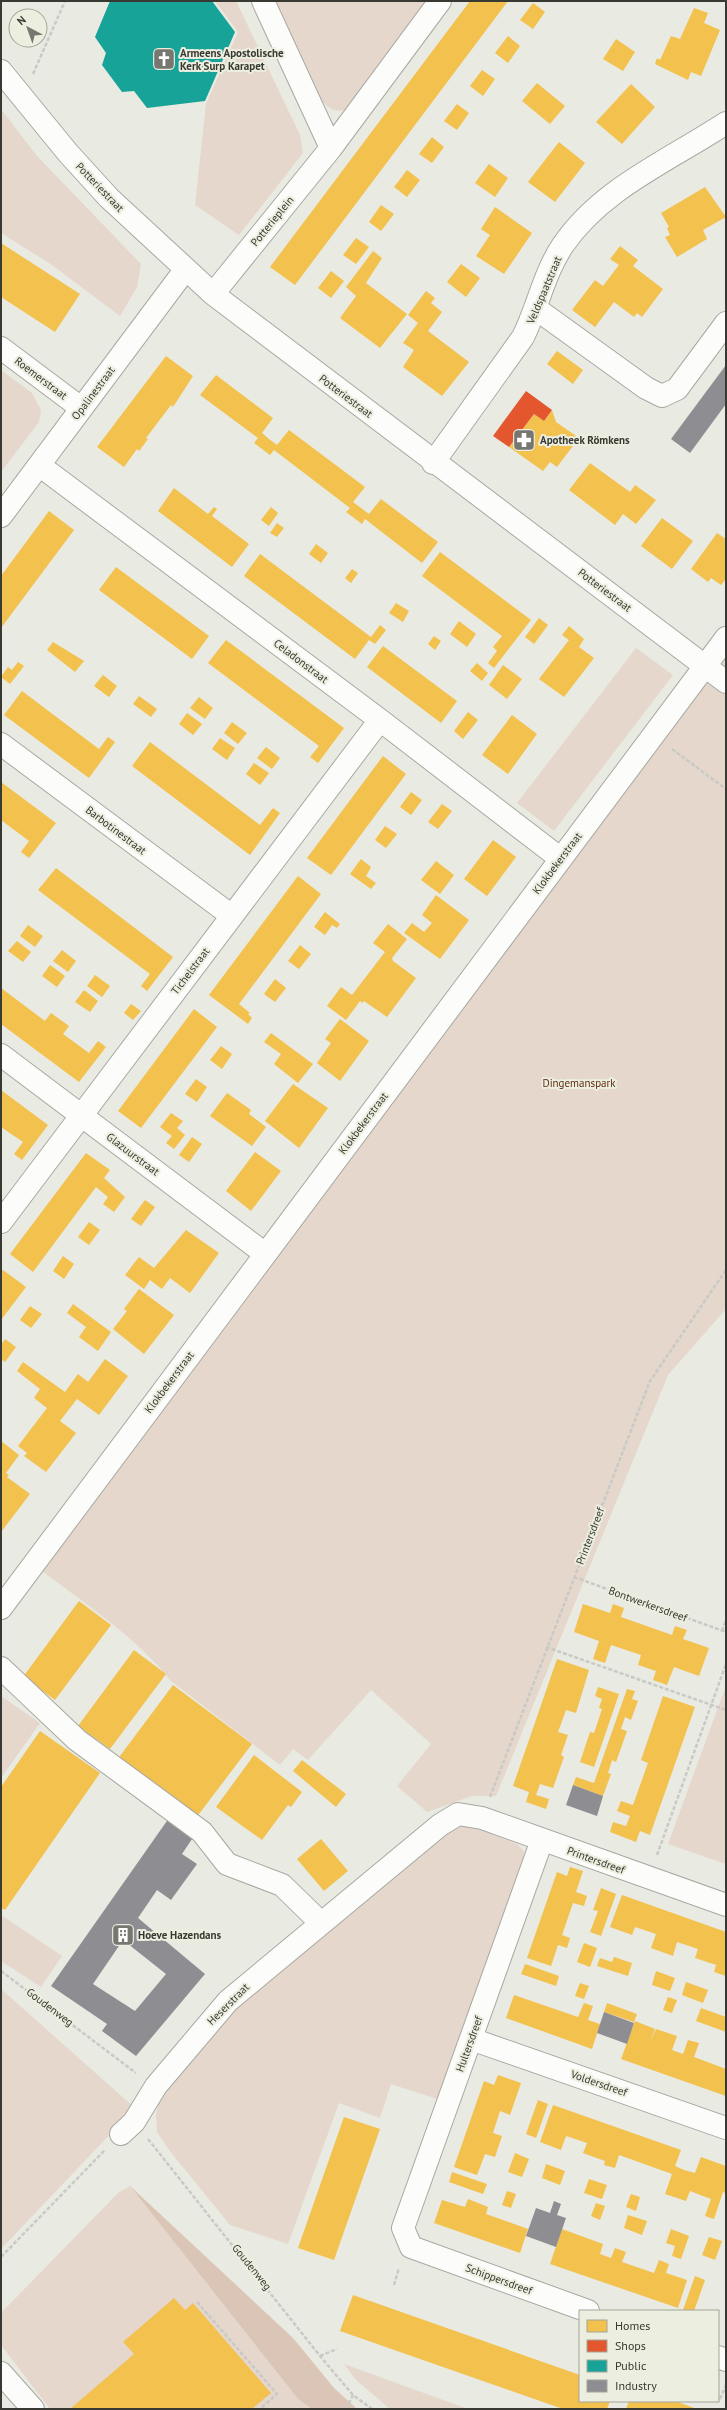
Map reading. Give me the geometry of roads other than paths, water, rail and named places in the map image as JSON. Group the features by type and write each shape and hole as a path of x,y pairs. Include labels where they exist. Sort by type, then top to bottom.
{"street":[{"path":"263,1 331,148"},
{"name":"Potterieplein","path":"213,294 331,148 440,1"},
{"name":"Potteriestraat","path":"1,72 68,153 110,198 185,270 213,294 434,463 726,682"},
{"name":"Veldspaatstraat","path":"434,463 523,337 546,279 563,246 589,215 619,189 726,123"},
{"name":"Opalinestraat","path":"1,516 185,270"},
{"path":"535,308 646,388 662,396 677,388 726,322"},
{"name":"Roemerstraat","path":"1,348 81,408"},
{"name":"Celadonstraat","path":"39,465 380,720 561,859"},
{"name":"Klokbekerstraat","path":"1,1608 264,1254 726,638"},
{"name":"Tichelstraat","path":"1,1222 380,720"},
{"name":"Barbotinestraat","path":"1,744 232,916"},
{"name":"Glazuurstraat","path":"1,1055 264,1254"},
{"path":"1,1668 77,1740 202,1832 227,1864 282,1885 321,1923"},
{"name":"Heserstraat","path":"128,2128 156,2086 228,2001 449,1818 458,1814 491,1821"},
{"name":"Printersdreef","path":"491,1821 726,1905"},
{"name":"Hultersdreef","path":"411,2247 403,2228 542,1840"},
{"name":"Voldersdreef","path":"471,2039 726,2128"},
{"name":"Schippersdreef","path":"411,2247 585,2310"},
{"path":"1,2373 33,2409"}],"place":[{"name":"Armeens Apostolische Kerk Surp Karapet","path":"164,59"},
{"name":"Apotheek Römkens","path":"524,440"},
{"name":"Hoeve Hazendans","path":"123,1935"}],"park label":[{"name":"Dingemanspark","path":"579,1083"}]}
